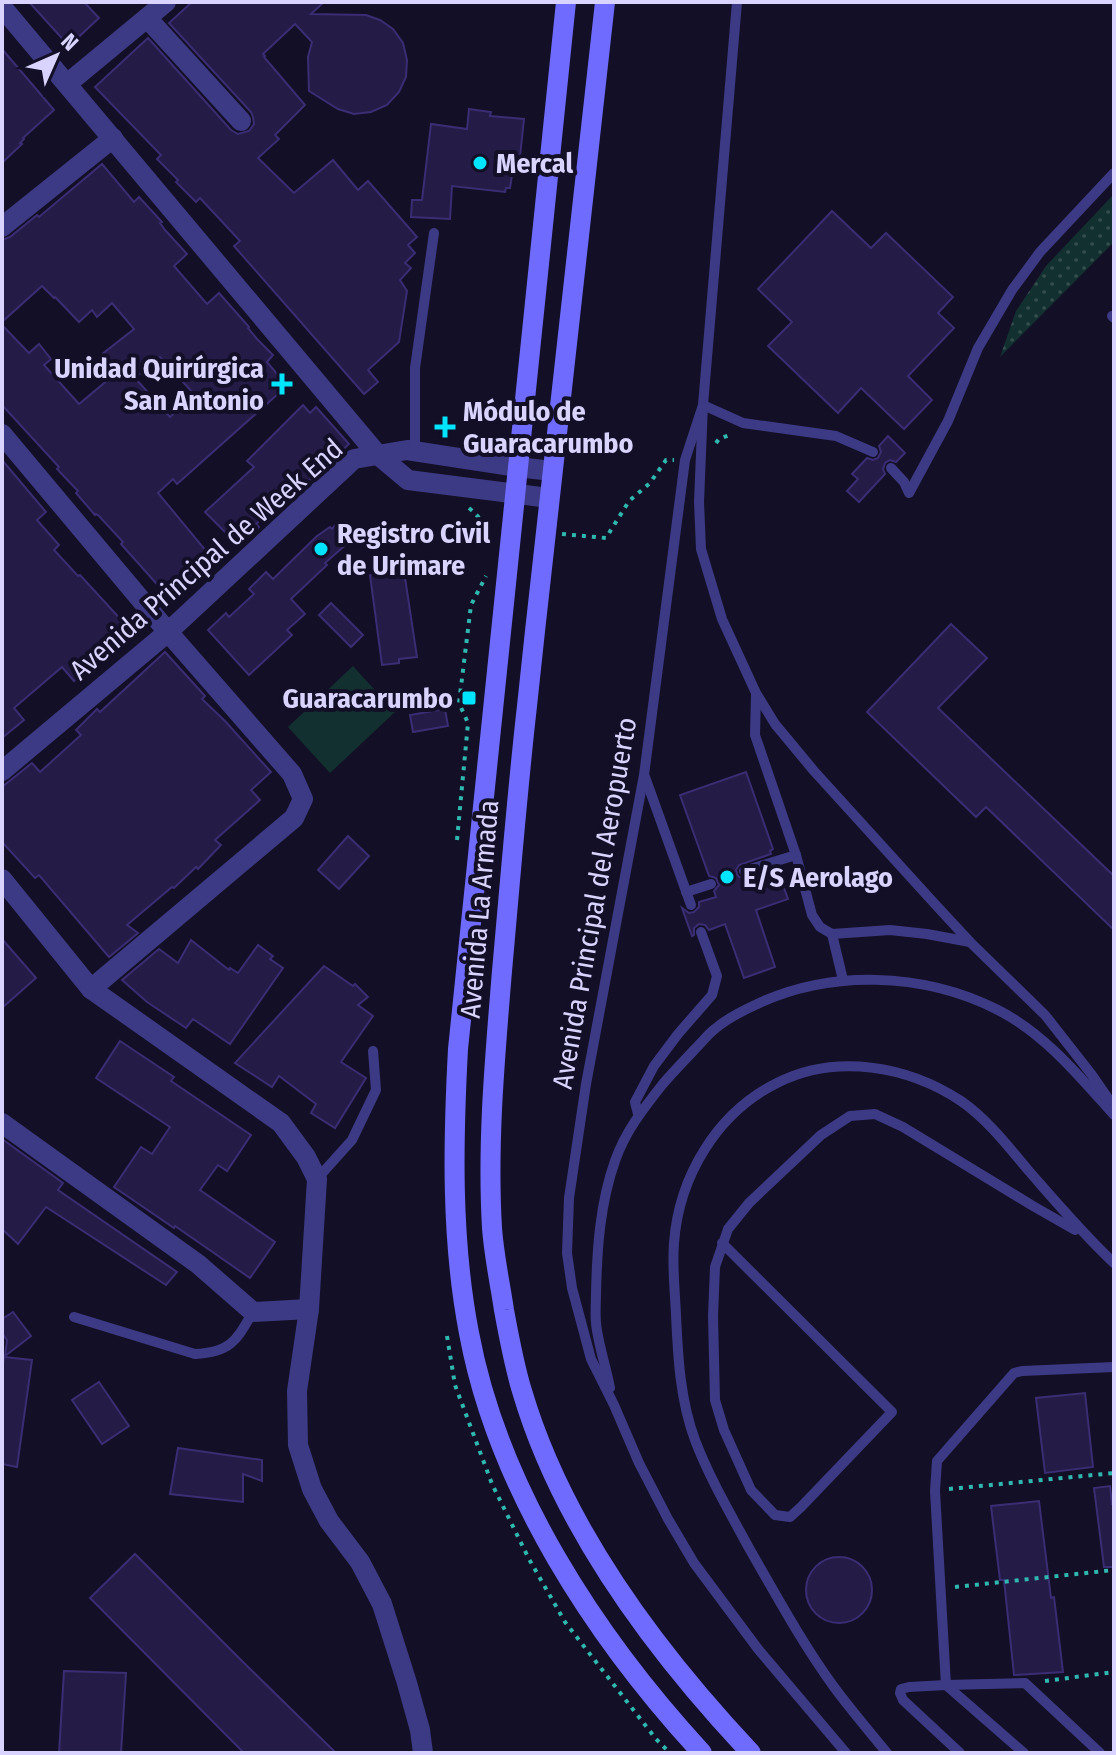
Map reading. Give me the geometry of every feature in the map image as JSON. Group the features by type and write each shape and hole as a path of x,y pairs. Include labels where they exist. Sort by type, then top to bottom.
{"main road":[{"name":"Avenida La Armada","path":"566,2 458,1049 454,1121 460,1269 469,1334 483,1390 502,1443 549,1545 581,1600 612,1643 643,1685 702,1753"},
{"name":"Avenida La Armada","path":"605,2 517,798 491,1109 493,1232 509,1336 521,1389 541,1447 567,1501 613,1579 662,1649 751,1753"}],"street":[{"path":"67,84 166,2"},
{"path":"2,7 377,454 408,480 549,498"},
{"path":"148,19 241,121"},
{"path":"2,227 113,138"},
{"path":"2,434 292,774 303,799 294,818 91,989"},
{"name":"Avenida Principal de Week End","path":"2,771 168,632 354,459 407,450 552,471"},
{"path":"2,879 91,989 281,1123 306,1157 317,1179 309,1309 297,1391 298,1445 312,1489 329,1521 360,1562 382,1604 420,1730 423,1753"},
{"path":"2,1123 198,1264 253,1312 309,1309"}],"lane":[{"name":"Avenida Principal del Aeropuerto","path":"737,2 700,459 701,549 722,619 756,693 775,724 970,942 1045,1015 1114,1107"},
{"path":"891,468 909,493 948,421 978,348 1012,290 1040,252 1114,173"},
{"path":"415,451 415,368 434,233"},
{"name":"Avenida Principal del Aeropuerto","path":"703,405 685,460 644,775 586,1084 569,1198 567,1253 572,1288 591,1359 668,1519 694,1563 758,1649 846,1753"},
{"path":"703,405 739,421 836,436 873,452"},
{"path":"756,693 755,735 796,855 812,915 820,927 832,934 890,930 970,942"},
{"path":"644,775 691,905"},
{"path":"744,871 796,855"},
{"path":"686,892 711,884"},
{"path":"638,1114 635,1102 654,1066 712,995 717,976 701,932"},
{"path":"832,934 843,980"},
{"name":"Avenida Principal del Aeropuerto","path":"614,1405 596,1322 597,1251 614,1163 638,1114 715,1028 765,1000 789,991 843,980 894,980 920,984 964,996 999,1011 1056,1050 1114,1115"},
{"path":"317,1179 352,1140 376,1090 373,1051"},
{"path":"887,1753 835,1687 782,1605 734,1522 696,1442 679,1369 673,1270 673,1243 694,1165 719,1130 740,1108 768,1087 787,1078 832,1067 881,1068 908,1074 963,1102 995,1132 1084,1234 1114,1263"},
{"path":"722,1243 892,1412 790,1517 775,1515 751,1490 724,1430 715,1400 715,1267 722,1243 728,1229 749,1203 821,1135 850,1116 875,1114 903,1127 1084,1234"},
{"path":"74,1317 195,1354 215,1353 229,1345 240,1335 253,1312"},
{"path":"1024,1753 946,1685 935,1491 937,1461 1014,1373 1114,1367"},
{"path":"960,1753 903,1700 901,1689 1025,1683 1100,1753"}],"path":[{"path":"700,459 708,459 719,439 738,432 739,421"},
{"path":"546,532 606,538 629,501 650,483 666,460 685,460"},
{"path":"484,525 511,528"},
{"path":"935,1491 1114,1473"},
{"path":"941,1588 1114,1570"},
{"path":"1025,1683 1114,1672"}],"green space":[{"path":"1114,194 1114,242 1000,357 1016,311 1046,266"},
{"path":"353,666 395,712 330,773 288,727"}],"building":[{"path":"29,2 84,2 99,18 69,46"},
{"path":"192,2 324,2 311,14 366,15 393,29 403,43 407,60 406,77 399,92 387,105 371,112 354,114 338,109 309,91 308,57 312,42 295,24 263,54 305,105 275,135 279,139 258,158 294,193 333,160 358,190 368,181 417,237 408,245 415,253 405,263 411,268 400,280 407,291 399,342 368,370 378,382 364,394 234,246 240,241 200,198 196,202 176,182 178,180 157,159 161,155 95,87 148,38 231,130 238,134 249,131 254,124 251,112 169,23"},
{"path":"2,49 54,110 23,138 22,144 2,163"},
{"path":"469,109 491,112 490,116 524,119 518,175 512,175 510,188 506,188 505,192 452,186 450,219 411,217 412,200 422,200 431,124 467,129"},
{"path":"102,164 134,202 139,197 187,254 174,266 207,304 219,293 273,355 267,362 287,386 177,484 173,479 158,493 217,564 172,601 121,544 123,542 76,493 78,491 57,469 59,467 2,405 2,325 29,353 39,344 51,359 44,365 79,404 116,373 101,355 134,329 112,303 97,317 92,310 79,322 42,286 2,322 2,240 37,215 39,217","holes":["160,357 194,394 170,417 135,378"]},
{"path":"832,211 871,248 886,233 953,297 938,313 954,328 908,376 932,400 904,429 861,388 838,413 768,346 792,322 758,289"},
{"path":"303,405 310,413 316,407 349,444 256,524 259,527 239,546 205,512 254,467 247,461"},
{"path":"888,436 905,453 896,462 890,460 885,463 885,474 859,502 847,491 858,479 852,474 867,458 878,458 881,452 879,446"},
{"path":"2,460 46,512 37,520 59,545 54,550 124,623 109,637 117,646 74,681 62,667 14,708 24,720 2,738"},
{"path":"335,525 349,542 291,599 305,614 287,630 292,635 249,675 208,630 226,613 229,617 254,594 249,589 266,572 273,579 317,536"},
{"path":"404,571 417,657 382,665 370,575"},
{"path":"331,603 363,635 351,647 319,615"},
{"path":"951,624 987,658 938,708 1114,876 1114,930 986,807 976,817 867,712"},
{"path":"165,652 205,696 202,699 271,772 251,790 260,800 215,840 221,845 198,869 196,867 127,925 138,933 109,957 39,875 35,878 2,842 2,787 32,763 40,772 81,735 76,730 97,709 100,712"},
{"path":"445,709 448,726 413,732 410,715"},
{"name":"E/S Aerolago","path":"746,772 773,849 771,854 739,865 737,874 746,879 777,869 788,899 756,910 775,967 744,978 725,924 709,930 699,924 692,936 682,908 689,913 694,912 699,902 716,897 714,891 719,885 716,878 709,876 680,795"},
{"path":"348,836 369,856 339,889 318,870"},
{"path":"2,939 36,978 2,1008"},
{"path":"191,940 229,970 238,973 258,945 283,968 230,1044 193,1019 186,1028 147,1002 122,980 159,949 178,963"},
{"path":"324,966 353,986 355,984 368,997 358,1005 373,1016 341,1062 366,1078 335,1128 311,1113 316,1104 279,1076 272,1087 235,1063"},
{"path":"120,1041 174,1077 171,1081 251,1135 227,1171 218,1165 200,1190 275,1242 250,1278 114,1187 141,1147 152,1154 170,1127 96,1078"},
{"path":"2,1139 63,1183 58,1190 177,1272 166,1285 46,1207 18,1244 2,1229"},
{"path":"13,1312 31,1336 5,1356 7,1340 2,1333 2,1319"},
{"path":"4,1357 32,1360 17,1467 2,1464"},
{"path":"99,1382 129,1426 102,1444 72,1400"},
{"path":"1085,1393 1093,1467 1045,1473 1036,1398"},
{"path":"178,1448 262,1460 262,1481 243,1474 243,1502 170,1494"},
{"path":"1110,1486 1114,1504 1114,1567 1104,1567 1094,1488"},
{"path":"1039,1501 1063,1672 1014,1675 1004,1580 1000,1580 991,1506"},
{"path":"135,1554 336,1753 244,1753 90,1598"},
{"path":"839,1557 852,1560 862,1567 869,1577 872,1590 869,1603 862,1613 852,1620 839,1623 826,1620 816,1613 809,1603 806,1590 809,1577 816,1567 826,1560"},
{"path":"64,1671 126,1673 121,1753 59,1753"}],"place":[{"name":"Mercal","path":"480,163"},
{"name":"Unidad Quirúrgica San Antonio","path":"282,384"},
{"name":"Módulo de Guaracarumbo","path":"445,427"},
{"name":"Registro Civil de Urimare","path":"321,549"},
{"name":"Guaracarumbo","path":"469,698"},
{"name":"E/S Aerolago","path":"727,877"}]}
